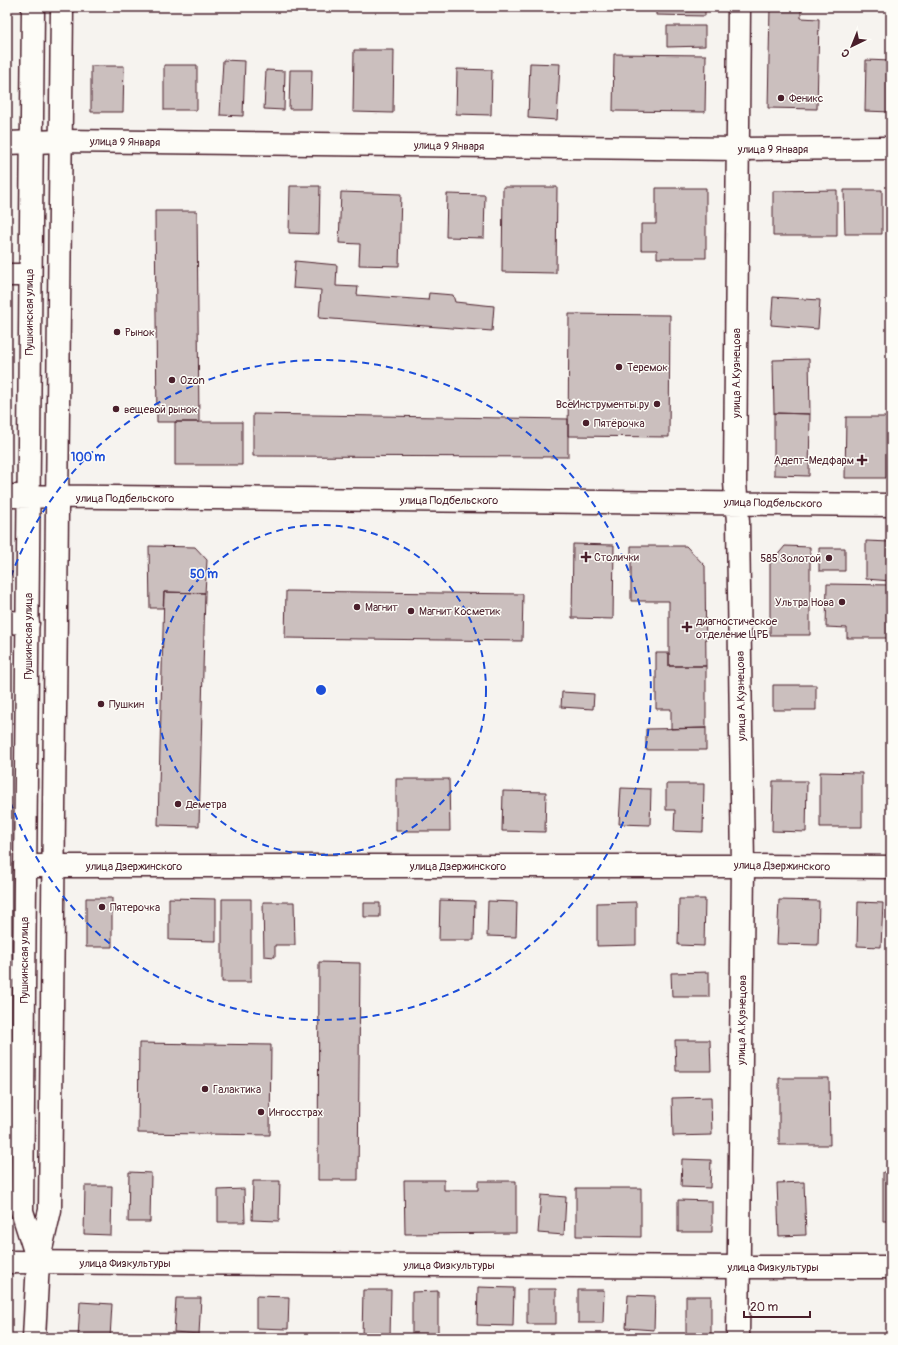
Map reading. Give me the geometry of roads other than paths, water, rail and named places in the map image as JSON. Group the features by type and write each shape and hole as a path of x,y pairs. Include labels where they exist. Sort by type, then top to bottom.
{"main road":[{"name":"Пушкинская улица","path":"33,7 30,276 18,496 28,623 22,1211 38,1262"},
{"name":"Пушкинская улица","path":"34,1338 38,1262 50,1210 62,7"},
{"name":"улица А.Кузнецова","path":"738,1338 743,866 738,522 735,482 739,7"},
{"name":"улица 9 Января","path":"7,143 61,141 738,149 891,148"},
{"path":"7,275 30,276"},
{"name":"улица Подбельского","path":"18,496 891,505"},
{"path":"7,622 28,623"},
{"name":"улица Дзержинского","path":"25,866 743,866 891,868"},
{"name":"улица Физкультуры","path":"7,1262 739,1267 891,1266"}],"place":[{"name":"Феникс","path":"781,98"},
{"name":"Рынок","path":"117,332"},
{"name":"Теремок","path":"619,367"},
{"name":"Ozon","path":"172,380"},
{"name":"ВсеИнструменты.ру","path":"657,404"},
{"name":"вещевой рынок","path":"116,409"},
{"name":"Пятёрочка","path":"586,423"},
{"name":"Адепт-Медфарм","path":"862,460"},
{"name":"Столички","path":"586,557"},
{"name":"585 Золотой","path":"829,558"},
{"name":"Ультра Нова","path":"842,602"},
{"name":"Магнит","path":"357,607"},
{"name":"Магнит Косметик","path":"411,611"},
{"name":"диагностическое отделение ЦРБ","path":"687,627"},
{"name":"Пушкин","path":"101,704"},
{"name":"Деметра","path":"178,804"},
{"name":"Пятерочка","path":"102,907"},
{"name":"Галактика","path":"205,1089"},
{"name":"Ингосстрах","path":"261,1112"}]}
